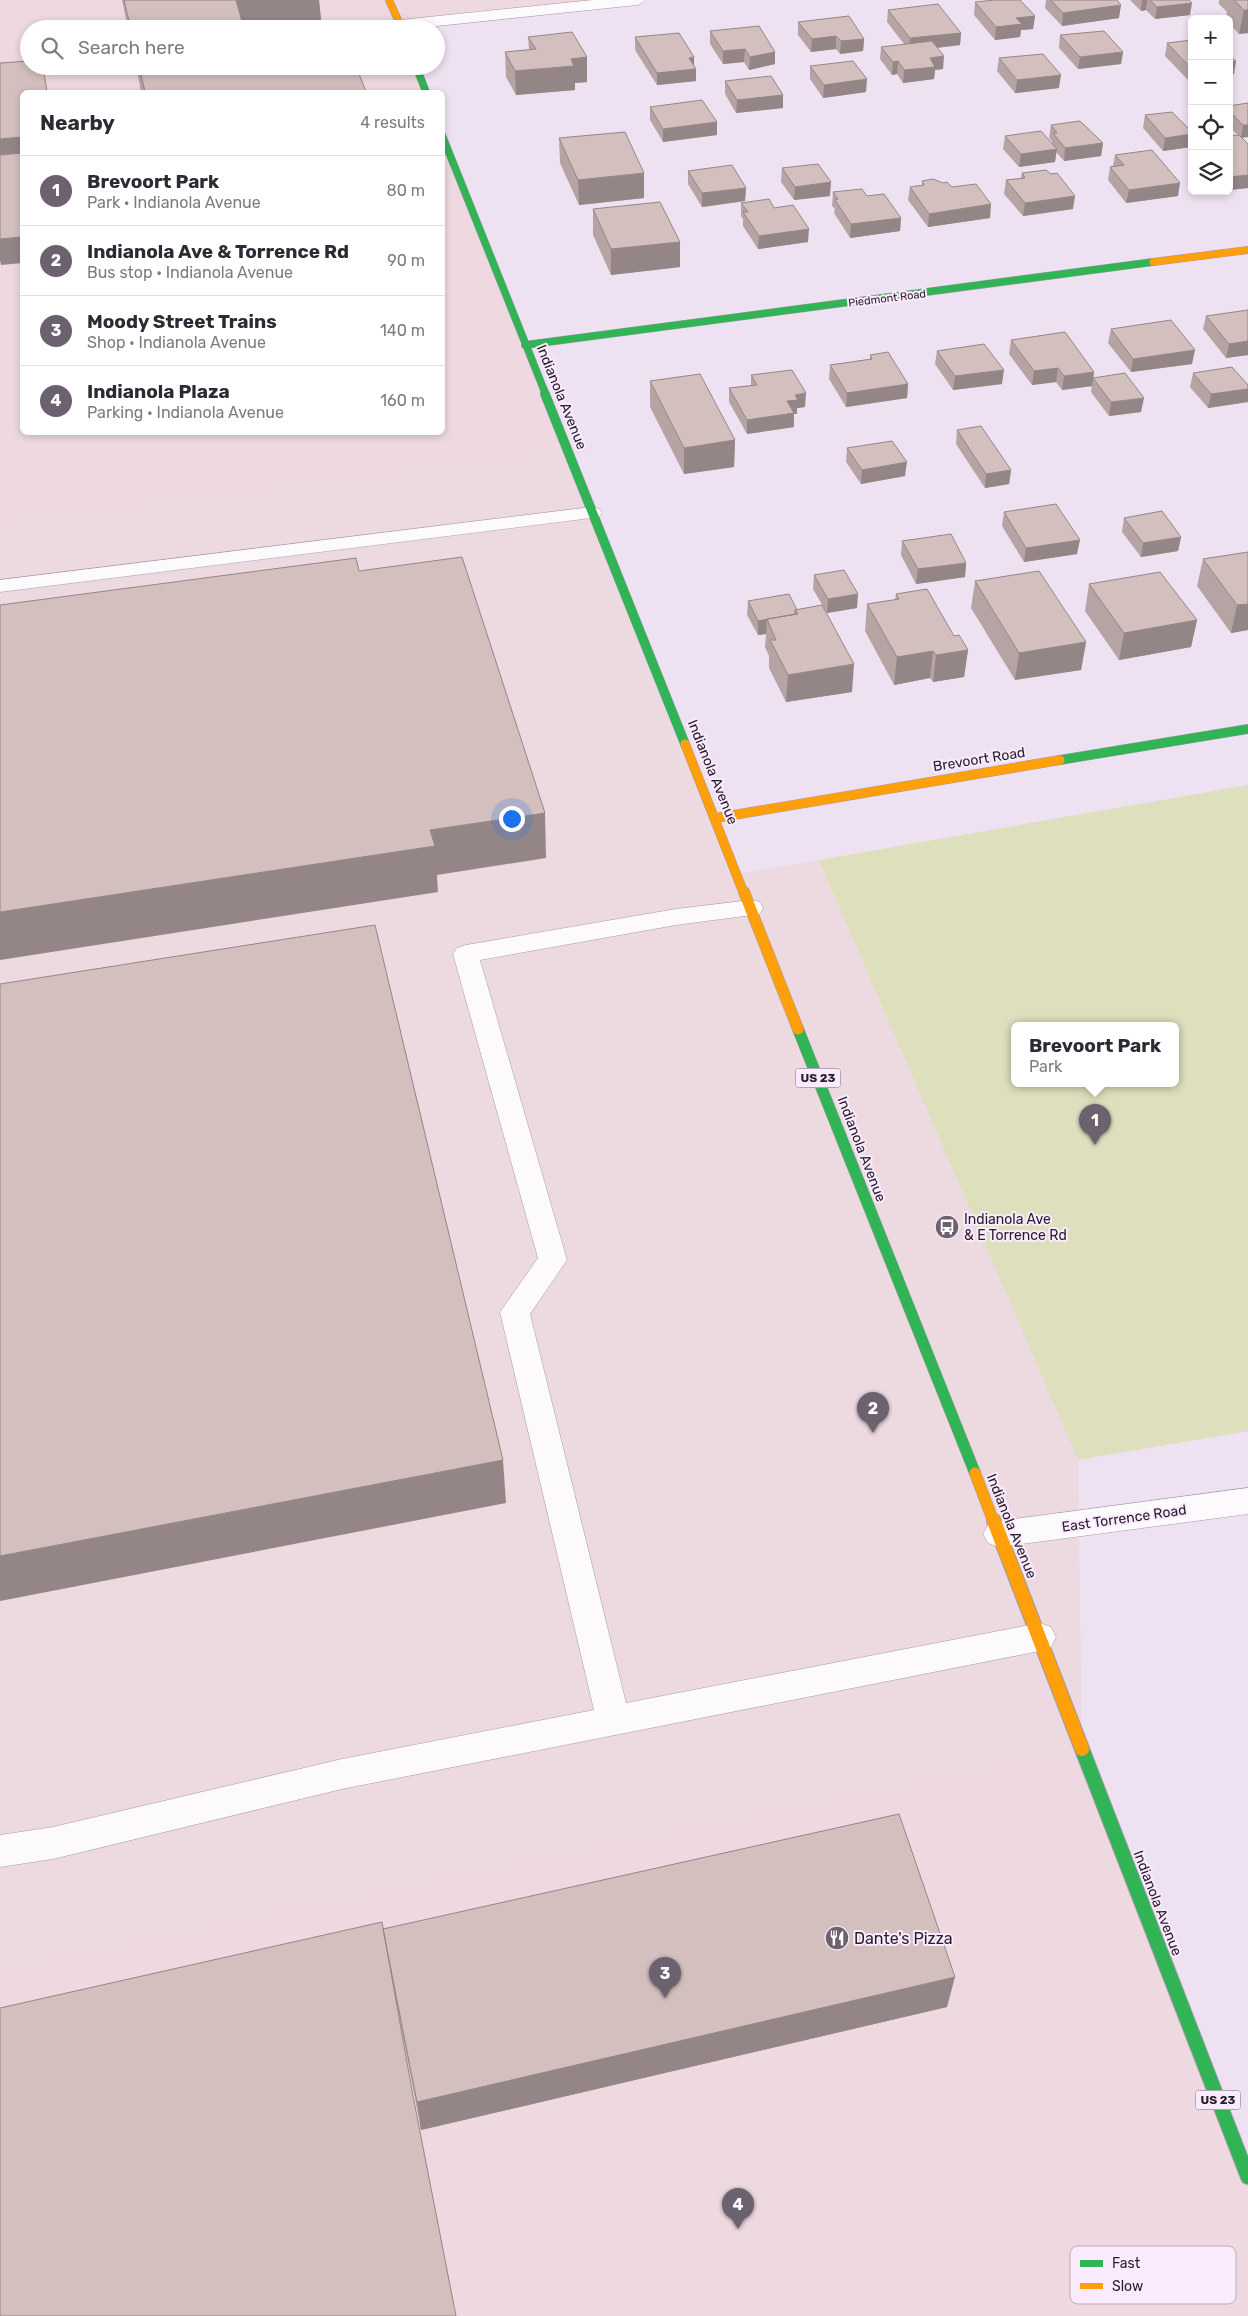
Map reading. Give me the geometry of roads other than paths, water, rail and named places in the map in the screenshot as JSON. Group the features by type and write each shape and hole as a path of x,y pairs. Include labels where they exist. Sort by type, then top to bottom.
{"main road":[{"path":"389,0 398,20"},
{"path":"419,75 425,90"},
{"name":"Indianola Avenue","path":"445,143 592,513 716,818 999,1534 1248,2177"},
{"name":"Piedmont Road","path":"525,345 1248,250"},
{"name":"Brevoort Road","path":"716,818 1248,729"}],"street":[{"path":"445,22 637,0"},
{"path":"0,586 592,513"},
{"path":"613,1720 515,1312 553,1260 466,954 676,918 751,908"},
{"name":"East Torrence Road","path":"999,1534 1248,1501"},
{"path":"0,1851 53,1843 342,1774 1040,1638"}],"place":[{"name":"Brevoort Park","path":"1095,1145"},
{"name":"Indianola Ave & E Torrence Rd","path":"947,1227"},
{"name":"Indianola Ave & Torrence Rd","path":"873,1433"},
{"name":"Dante's Pizza","path":"837,1938"},
{"name":"Moody Street Trains","path":"665,1998"},
{"name":"Indianola Plaza","path":"738,2229"}]}
